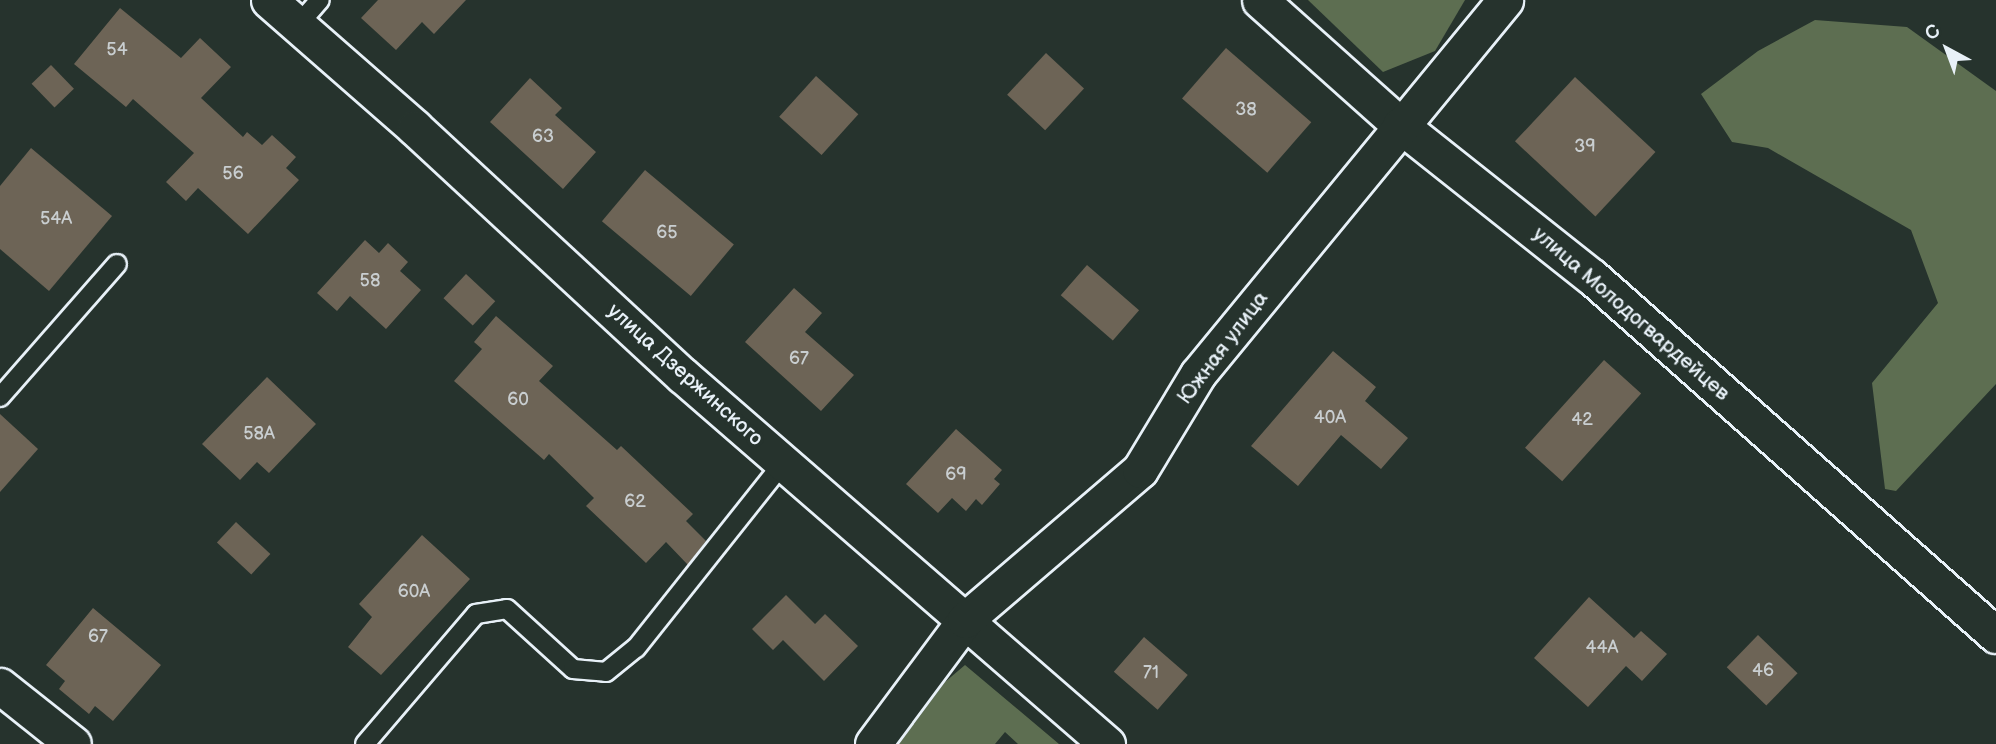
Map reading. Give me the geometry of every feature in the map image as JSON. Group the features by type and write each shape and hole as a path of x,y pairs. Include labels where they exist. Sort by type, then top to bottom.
{"street":[{"name":"улица Дзержинского","path":"269,0 309,12 784,463 1107,744"},
{"name":"улица Молодогвардейцев","path":"1260,0 1401,125 1592,277 1996,635"},
{"name":"Южная улица","path":"873,744 965,620 1140,470 1198,374 1505,0"},
{"path":"0,686 73,744"}],"lane":[{"path":"0,397 117,264"},
{"path":"365,744 476,614 507,609 573,669 606,672 636,648 784,463"}],"green space":[{"path":"1308,0 1465,0 1435,51 1383,72"},
{"path":"1815,20 1907,27 1996,91 1996,384 1896,491 1885,489 1872,383 1938,303 1911,230 1768,148 1732,142 1701,94 1758,51"},
{"path":"965,665 1059,744 1018,744 1005,732 995,744 899,744 945,682"}],"building":[{"path":"378,0 466,0 434,34 422,22 396,50 361,18"},
{"path":"120,8 181,58 200,38 231,67 201,98 243,137 247,132 262,145 272,135 296,157 286,168 299,180 248,234 198,188 186,201 166,182 194,153 133,99 126,107 74,64"},
{"path":"1226,48 1311,122 1267,173 1182,99"},
{"path":"1046,53 1084,88 1045,130 1007,95"},
{"path":"51,65 74,89 55,107 32,84"},
{"path":"816,76 858,114 822,155 779,117"},
{"path":"1575,77 1655,152 1595,216 1515,141"},
{"path":"530,78 562,108 555,115 596,152 563,189 490,122"},
{"path":"31,148 112,216 49,291 0,249 0,186"},
{"path":"645,170 734,245 691,296 602,221"},
{"path":"365,240 379,253 388,243 408,262 400,271 421,290 386,329 350,296 337,311 317,293"},
{"path":"1087,265 1139,310 1113,340 1061,295"},
{"path":"466,274 495,301 473,325 443,298"},
{"path":"794,288 822,313 805,332 854,375 821,411 745,342"},
{"path":"496,316 553,366 539,381 617,450 621,446 693,514 686,521 706,541 688,565 666,542 646,563 586,506 594,498 549,454 544,460 454,381 482,349 474,342"},
{"path":"1333,351 1376,387 1365,401 1408,438 1381,469 1341,435 1298,486 1251,446"},
{"path":"1604,360 1641,393 1562,481 1525,448"},
{"path":"267,377 316,424 269,473 257,462 240,480 202,444"},
{"path":"0,414 38,449 0,492"},
{"path":"956,429 1002,470 994,479 1000,484 982,505 976,499 966,511 952,498 938,513 906,484"},
{"path":"236,522 270,554 251,575 217,542"},
{"path":"422,535 470,579 381,675 348,647 372,617 359,604"},
{"path":"786,595 815,624 825,614 858,646 824,681 783,640 773,650 752,629"},
{"path":"1589,597 1634,638 1641,631 1667,654 1642,681 1626,666 1588,707 1534,658"},
{"path":"93,608 161,665 113,721 95,706 89,714 59,689 65,681 46,665"},
{"path":"1758,635 1798,673 1766,706 1727,667"},
{"path":"1144,637 1188,675 1158,710 1114,672"}]}
